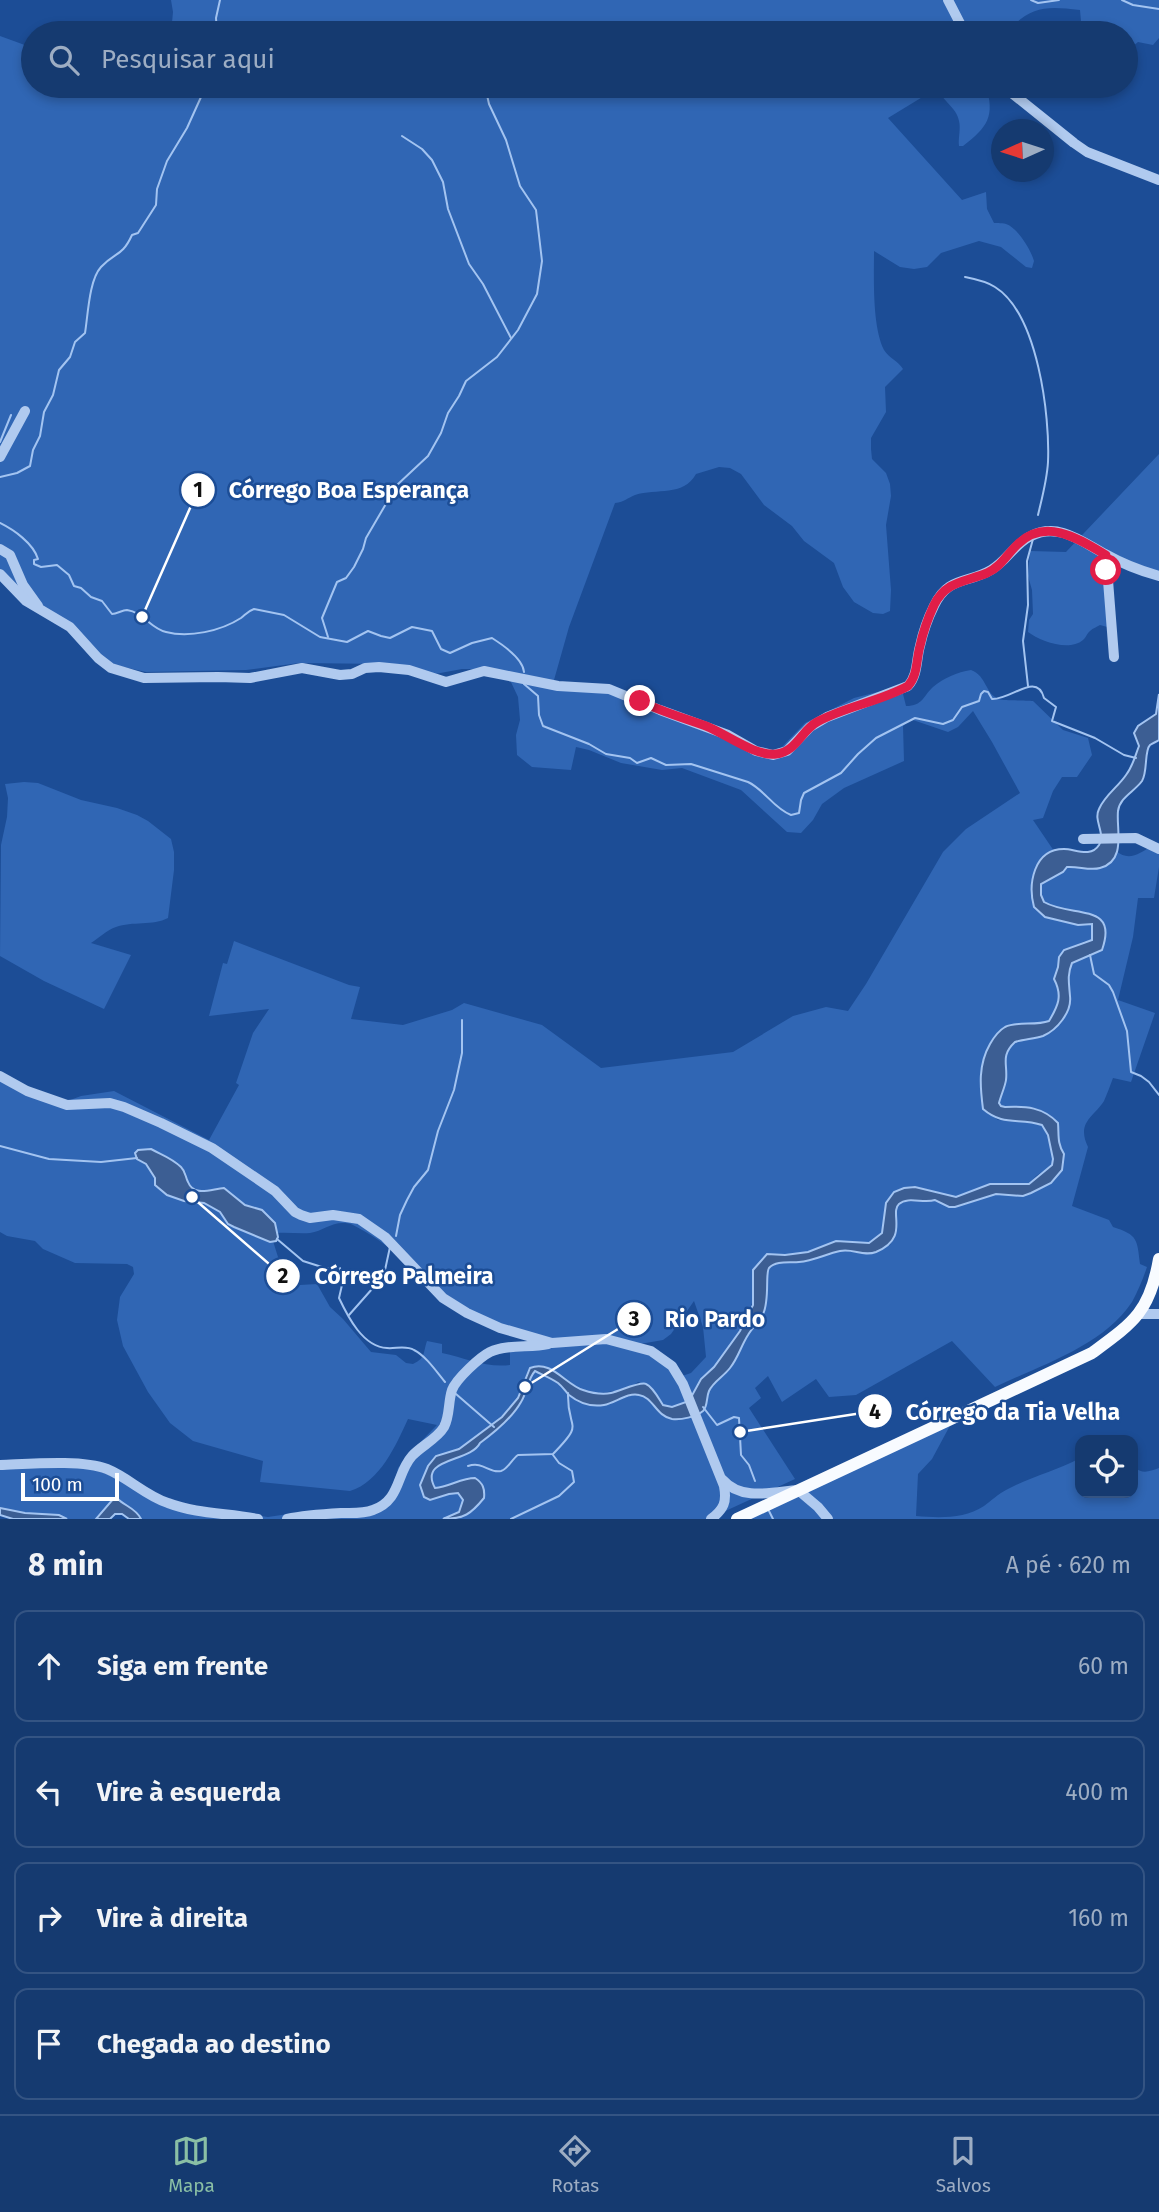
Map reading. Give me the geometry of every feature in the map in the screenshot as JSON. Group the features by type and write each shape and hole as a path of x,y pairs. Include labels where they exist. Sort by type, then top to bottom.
{"main road":[{"path":"737,1519 1092,1353 1130,1325 1139,1314 1150,1295 1159,1259"}],"street":[{"path":"947,0 958,21"},
{"path":"1018,98 1087,152 1159,180"},
{"path":"0,457 25,411"},
{"path":"0,574 14,590 42,612 70,627 98,659 111,668 144,678 250,678 302,667 340,675 352,674 365,668 409,670 446,682 477,672 493,673 558,686 609,689 728,735 756,751 774,755 787,751 810,727 827,717 908,686 915,674 922,636 940,595 953,583 992,570 1023,540 1041,532 1060,531 1106,555 1159,576"},
{"path":"0,549 10,555 23,585 42,612"},
{"path":"1106,555 1114,657"},
{"path":"1083,839 1136,838 1159,849"},
{"path":"0,1076 27,1091 67,1105 110,1103 161,1123 212,1149 275,1191 301,1215 310,1218 332,1215 359,1219 370,1225 390,1242 443,1298 467,1313 500,1328 552,1343"},
{"path":"1139,1314 1159,1314"},
{"path":"287,1519 363,1512 383,1505 398,1488 406,1464 444,1427 452,1390 484,1356 499,1349 606,1339 651,1351 672,1366 683,1384 724,1486 726,1502 712,1519"},
{"path":"0,1465 76,1464 104,1468 166,1503 200,1512 231,1513 258,1519"},
{"path":"721,1477 737,1492 765,1494 798,1490 828,1519"}],"shaded area":[{"path":"171,0 1159,0 1159,38 1153,45 1138,42 1138,21 1081,21 1080,10 1057,8 1039,10 1018,21 172,21"},
{"path":"0,36 21,44 21,98 921,98 888,118 962,200 986,192 987,209 994,223 1011,226 1027,246 1034,261 1032,268 1026,267 1001,247 979,241 941,253 927,267 914,269 900,267 874,251 877,328 884,350 903,369 885,387 886,412 871,438 872,459 886,473 890,484 891,496 886,525 890,611 883,614 873,613 854,602 843,587 834,563 804,541 792,526 764,505 741,474 730,468 719,467 696,474 691,481 677,489 643,493 615,503 569,627 554,680 560,683 605,685 762,753 780,749 805,723 854,698 901,686 906,706 912,706 942,681 971,670 980,676 994,697 1001,700 1033,701 1063,730 1088,738 1092,755 1077,777 1062,777 1053,791 1043,818 1033,820 1054,851 1036,869 1032,890 1034,907 1045,917 1078,925 1092,924 1092,940 1064,950 1054,978 1059,1002 1049,1021 1010,1025 1000,1030 986,1052 981,1076 983,1109 998,1120 1042,1125 1051,1145 1052,1165 1029,1184 990,1184 956,1197 913,1186 894,1192 882,1233 869,1243 836,1241 808,1252 767,1254 742,1328 725,1355 704,1376 688,1400 679,1406 663,1405 649,1385 638,1382 629,1389 600,1393 581,1390 560,1374 534,1366 518,1398 502,1417 459,1449 436,1456 431,1462 431,1500 458,1493 463,1500 458,1512 443,1519 141,1519 136,1512 116,1498 96,1519 67,1519 59,1515 0,1508 0,1461 76,1461 176,1504 268,1517 308,1511 365,1508 377,1505 387,1496 394,1486 398,1468 437,1425 408,1419 392,1451 378,1471 370,1480 350,1491 260,1482 263,1461 193,1441 170,1423 148,1392 123,1346 117,1320 120,1297 134,1274 133,1267 127,1264 75,1263 43,1249 35,1241 7,1236 0,1232 0,1080 65,1102 81,1096 114,1091 209,1140 239,1085 236,1083 253,1033 269,1009 209,1016 223,963 227,964 234,941 360,987 351,1019 403,1025 452,1010 464,1003 542,1025 601,1068 733,1052 793,1016 826,1007 848,1011 943,852 966,829 1020,793 973,711 958,727 948,732 910,719 903,726 904,761 844,788 822,804 801,833 787,832 741,790 682,768 662,770 621,763 576,747 571,770 532,767 517,755 516,735 520,720 518,697 510,680 479,669 435,674 387,664 299,663 246,670 146,672 110,664 0,578","holes":["151,1149 169,1158 185,1171 190,1186 195,1190 224,1188 245,1205 262,1210 275,1223 277,1233 310,1233 340,1223 355,1226 385,1245 449,1299 528,1340 527,1345 510,1347 510,1365 501,1366 442,1353 442,1344 427,1341 422,1357 413,1364 406,1363 396,1355 371,1352 330,1307 317,1284 295,1284 278,1257 273,1241 269,1242 228,1224 220,1212 204,1203 184,1201 155,1179 146,1164","694,1301 703,1327 706,1357 691,1373 679,1377 640,1344 663,1340 671,1334"]},
{"path":"944,98 989,98 989,113 984,127 963,146 959,146 960,127 958,116"},
{"path":"1159,454 1159,575 1102,560 1111,628 1100,625 1092,629 1083,640 1070,645 1047,642 1028,632 1029,620 1033,614 1032,590 1028,576 1030,551 1066,552"},
{"path":"1159,694 1159,740 1148,748 1142,781 1119,806 1118,844 1114,859 1096,869 1067,867 1041,884 1044,902 1099,918 1106,935 1102,950 1072,963 1069,975 1069,1008 1062,1020 1043,1036 1015,1042 1006,1056 1006,1080 999,1103 1001,1106 1034,1109 1058,1123 1059,1143 1064,1154 1062,1170 1051,1183 1023,1196 996,1194 955,1207 935,1200 903,1202 897,1208 897,1226 893,1240 876,1252 867,1254 840,1251 809,1260 772,1265 768,1271 763,1314 733,1364 711,1388 705,1409 692,1416 672,1419 658,1411 644,1396 635,1394 604,1405 586,1404 569,1395 555,1381 535,1371 521,1402 503,1424 474,1449 439,1465 433,1471 435,1488 475,1478 484,1489 484,1498 471,1512 462,1517 443,1519 459,1512 463,1500 458,1493 430,1500 424,1497 420,1485 428,1466 436,1456 459,1449 502,1417 518,1398 530,1368 545,1367 577,1387 593,1393 611,1393 643,1383 656,1393 663,1405 672,1407 689,1401 701,1379 714,1367 740,1331 753,1305 753,1270 767,1254 808,1252 836,1241 869,1243 882,1233 886,1203 894,1192 904,1188 915,1187 956,1197 990,1184 1029,1184 1052,1165 1048,1135 1042,1125 1005,1120 983,1109 983,1060 993,1039 1005,1027 1049,1021 1058,1001 1054,979 1059,957 1064,950 1092,940 1092,924 1078,925 1045,917 1034,907 1032,889 1035,870 1045,855 1054,851 1064,849 1087,852 1099,845 1099,809 1130,768 1139,746 1134,733 1138,726 1156,714"},
{"path":"38,783 81,800 137,815 171,839 174,870 168,918 116,927 91,943 131,955 104,1009 44,981 0,956 1,845 8,798 5,784"},
{"path":"1152,846 1159,847 1154,898 1138,898 1133,937 1118,1000 1155,1013 1131,1082 1113,1078 1104,1101 1085,1126 1088,1147 1072,1206 1109,1220 1113,1227 1132,1236 1137,1243 1140,1264 1147,1267 1132,1302 1120,1317 1105,1331 1070,1353 995,1387 952,1341 856,1395 829,1397 816,1379 782,1402 768,1376 755,1388 761,1398 749,1408 795,1479 708,1519 459,1519 480,1503 475,1478 435,1488 432,1478 434,1471 440,1465 475,1449 503,1424 521,1402 535,1371 590,1405 604,1405 640,1395 670,1419 688,1418 702,1412 707,1404 708,1392 732,1366 747,1336 759,1322 768,1287 767,1270 778,1263 802,1262 842,1250 865,1254 890,1245 895,1233 896,1209 902,1202 935,1200 955,1207 996,1194 1023,1196 1051,1183 1062,1170 1064,1154 1058,1140 1059,1130 1038,1109 1001,1106 999,1103 1006,1080 1006,1056 1015,1042 1043,1036 1058,1025 1070,1002 1069,975 1072,963 1102,950 1096,915 1051,906 1041,895 1041,884 1067,867 1091,869 1114,857 1116,851 1130,856"},
{"path":"151,1149 181,1167 194,1189 203,1191 224,1188 245,1205 262,1210 275,1223 278,1237 276,1241 270,1242 228,1224 220,1212 204,1203 184,1201 167,1195 155,1185 155,1178 146,1164 137,1159 135,1153 138,1150"},
{"path":"953,1420 932,1459 918,1474 916,1516 942,1517 968,1513 984,1506 1015,1485 1075,1460 1075,1498 1138,1498 1138,1470 1146,1472 1159,1468 1159,1519 733,1519"},
{"path":"114,1498 133,1510 141,1519 129,1519 122,1514 115,1514 110,1519 96,1519"},
{"path":"0,1508 59,1515 67,1519 13,1519 0,1515"}],"waterway":[{"path":"216,21 220,0"},
{"path":"1031,0 1038,3 1059,0"},
{"path":"1122,0 1133,5 1159,9"},
{"path":"0,477 30,466 33,450 40,436 44,412 53,395 59,370 70,357 75,342 85,333 91,289 97,273 125,247 132,235 138,233 156,205 157,189 167,161 187,128 201,98"},
{"path":"328,637 322,618 337,582 346,578 354,567 366,538 397,485 428,456 466,381 497,357 518,330 537,294 542,261 536,210 520,186 506,140 488,98"},
{"path":"402,136 422,149 432,160 443,182 448,209 469,264 483,284 511,338"},
{"path":"965,277 992,285 1010,300 1022,319 1031,342 1043,394 1048,442 1047,475 1038,515"},
{"path":"0,442 11,415"},
{"path":"0,523 17,533 32,548 38,559 34,560 34,564 41,567 57,565 69,575 74,586 102,601 112,614 125,610 133,611 166,632 195,634 215,630 233,623 254,609 284,615 320,637 347,642 368,631 390,638 412,627 432,631 441,649 450,653 492,638 516,657 524,672"},
{"path":"1028,686 1023,641 1028,605 1027,561 1033,539"},
{"path":"524,684 538,696 539,715 543,726 589,744 606,754 630,758 637,763 651,758 666,765 691,764 748,782 791,815 799,813 804,793 841,773 876,738 915,718 943,724 953,720 962,707 979,701 984,691 988,692 992,699 1036,687 1041,690 1044,698 1056,707 1052,721 1136,758"},
{"path":"1090,955 1094,974 1109,985 1127,1031 1131,1072 1149,1082 1159,1095"},
{"path":"396,1236 400,1215 407,1200 428,1170 438,1131 454,1090 462,1053 462,1020"},
{"path":"0,1146 49,1159 101,1162 137,1158"},
{"path":"277,1239 303,1261 325,1268 340,1268 342,1285 339,1298 357,1330 378,1346 414,1350 427,1360 445,1382"},
{"path":"349,1315 380,1280 390,1247"},
{"path":"468,1466 478,1465 501,1471 518,1455 553,1454 572,1430 568,1393"},
{"path":"456,1394 494,1427"},
{"path":"703,1407 717,1425 734,1417 739,1418 741,1455 749,1465 755,1481"},
{"path":"511,1519 559,1496 574,1482 572,1471 559,1463 553,1455"},
{"path":"769,1511 773,1519"}],"place":[{"name":"Córrego Boa Esperança","path":"142,617"},
{"name":"Córrego Palmeira","path":"192,1197"},
{"name":"Rio Pardo","path":"525,1387"},
{"name":"Córrego da Tia Velha","path":"740,1432"}],"route":[{"path":"640,701 728,735 756,751 774,755 782,753 793,747 810,727 827,717 908,686 913,681 917,667 922,636 940,595 953,583 992,570 1023,540 1048,531 1069,534 1106,555 1106,570"}]}
